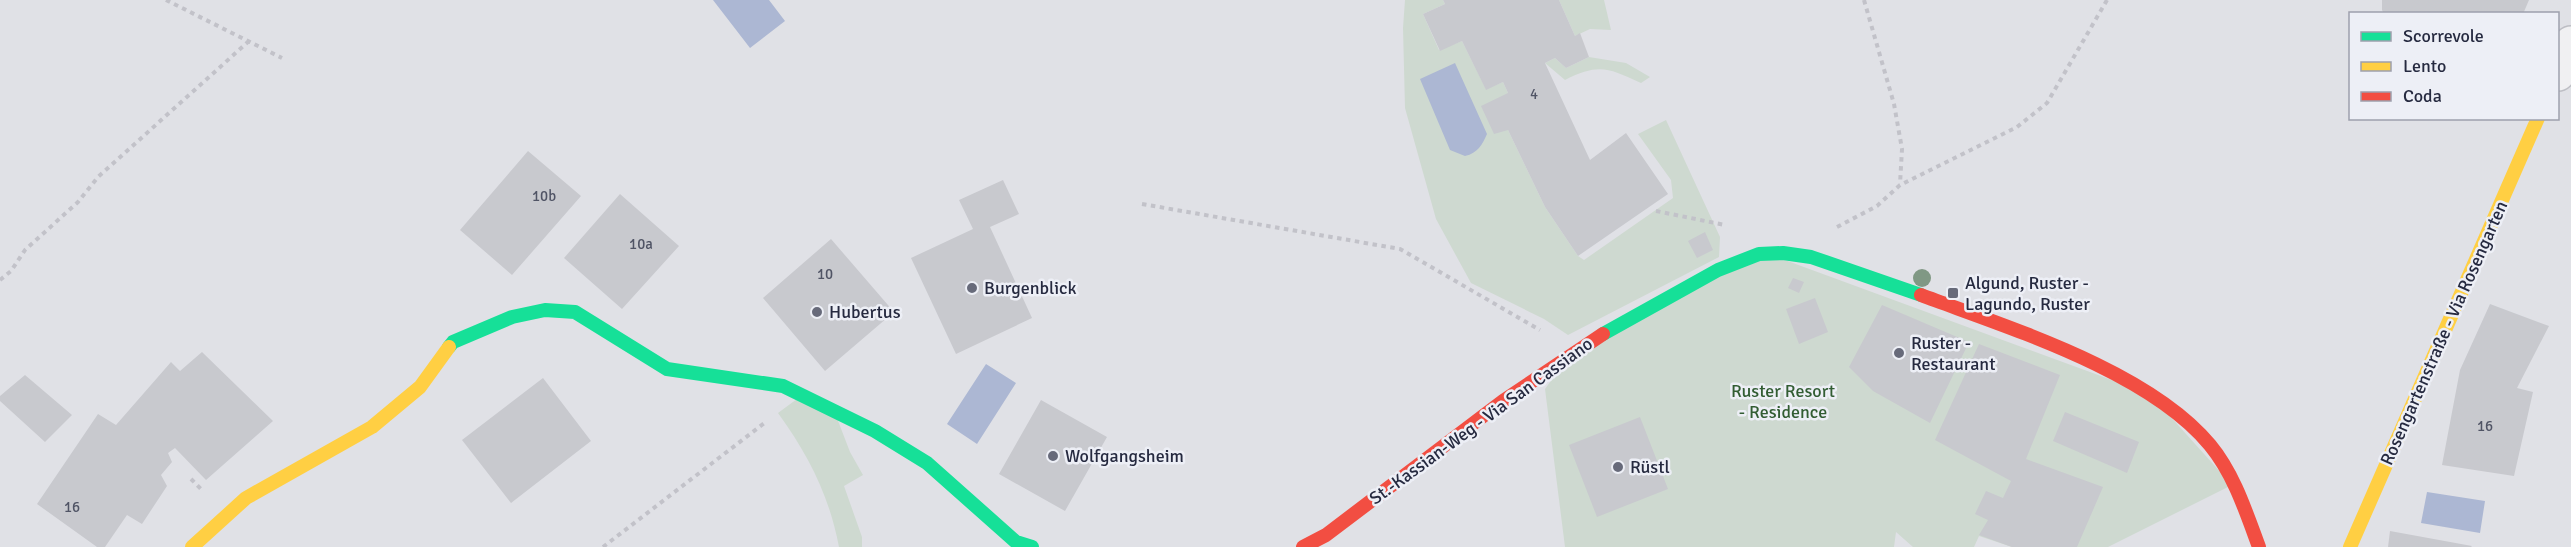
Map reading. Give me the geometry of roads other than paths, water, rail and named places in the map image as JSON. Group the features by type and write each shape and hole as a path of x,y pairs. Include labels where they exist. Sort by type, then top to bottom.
{"street":[{"path":"2559,72 2571,43"},
{"name":"Rosengartenstraße - Via Rosengarten","path":"2350,547 2537,120"},
{"name":"St.-Kassian-Weg - Via San Cassiano","path":"1304,547 1326,536 1554,363 1637,311 1742,260 1766,253 1795,254 1833,264 1959,308 2073,355 2150,394 2186,419 2212,447 2243,505 2259,547"},
{"path":"192,547 246,498 372,427 420,387 453,342 512,317 545,310 575,312 667,369 783,386 875,431 927,463 1016,542 1032,547"}],"water":[{"path":"713,0 769,0 785,21 750,48"},
{"path":"1455,63 1487,134 1479,148 1465,156 1450,150 1420,79"},
{"path":"986,364 1016,383 977,444 947,424"},
{"path":"2427,492 2485,501 2480,533 2421,523"}],"place":[{"name":"Burgenblick","path":"972,288"},
{"name":"Algund, Ruster - Lagundo, Ruster","path":"1953,293"},
{"name":"Hubertus","path":"817,312"},
{"name":"Ruster - Restaurant","path":"1899,353"},
{"name":"Wolfgangsheim","path":"1053,456"},
{"name":"Rüstl","path":"1618,467"}],"park label":[{"name":"Ruster Resort - Residence","path":"1783,401"}]}
